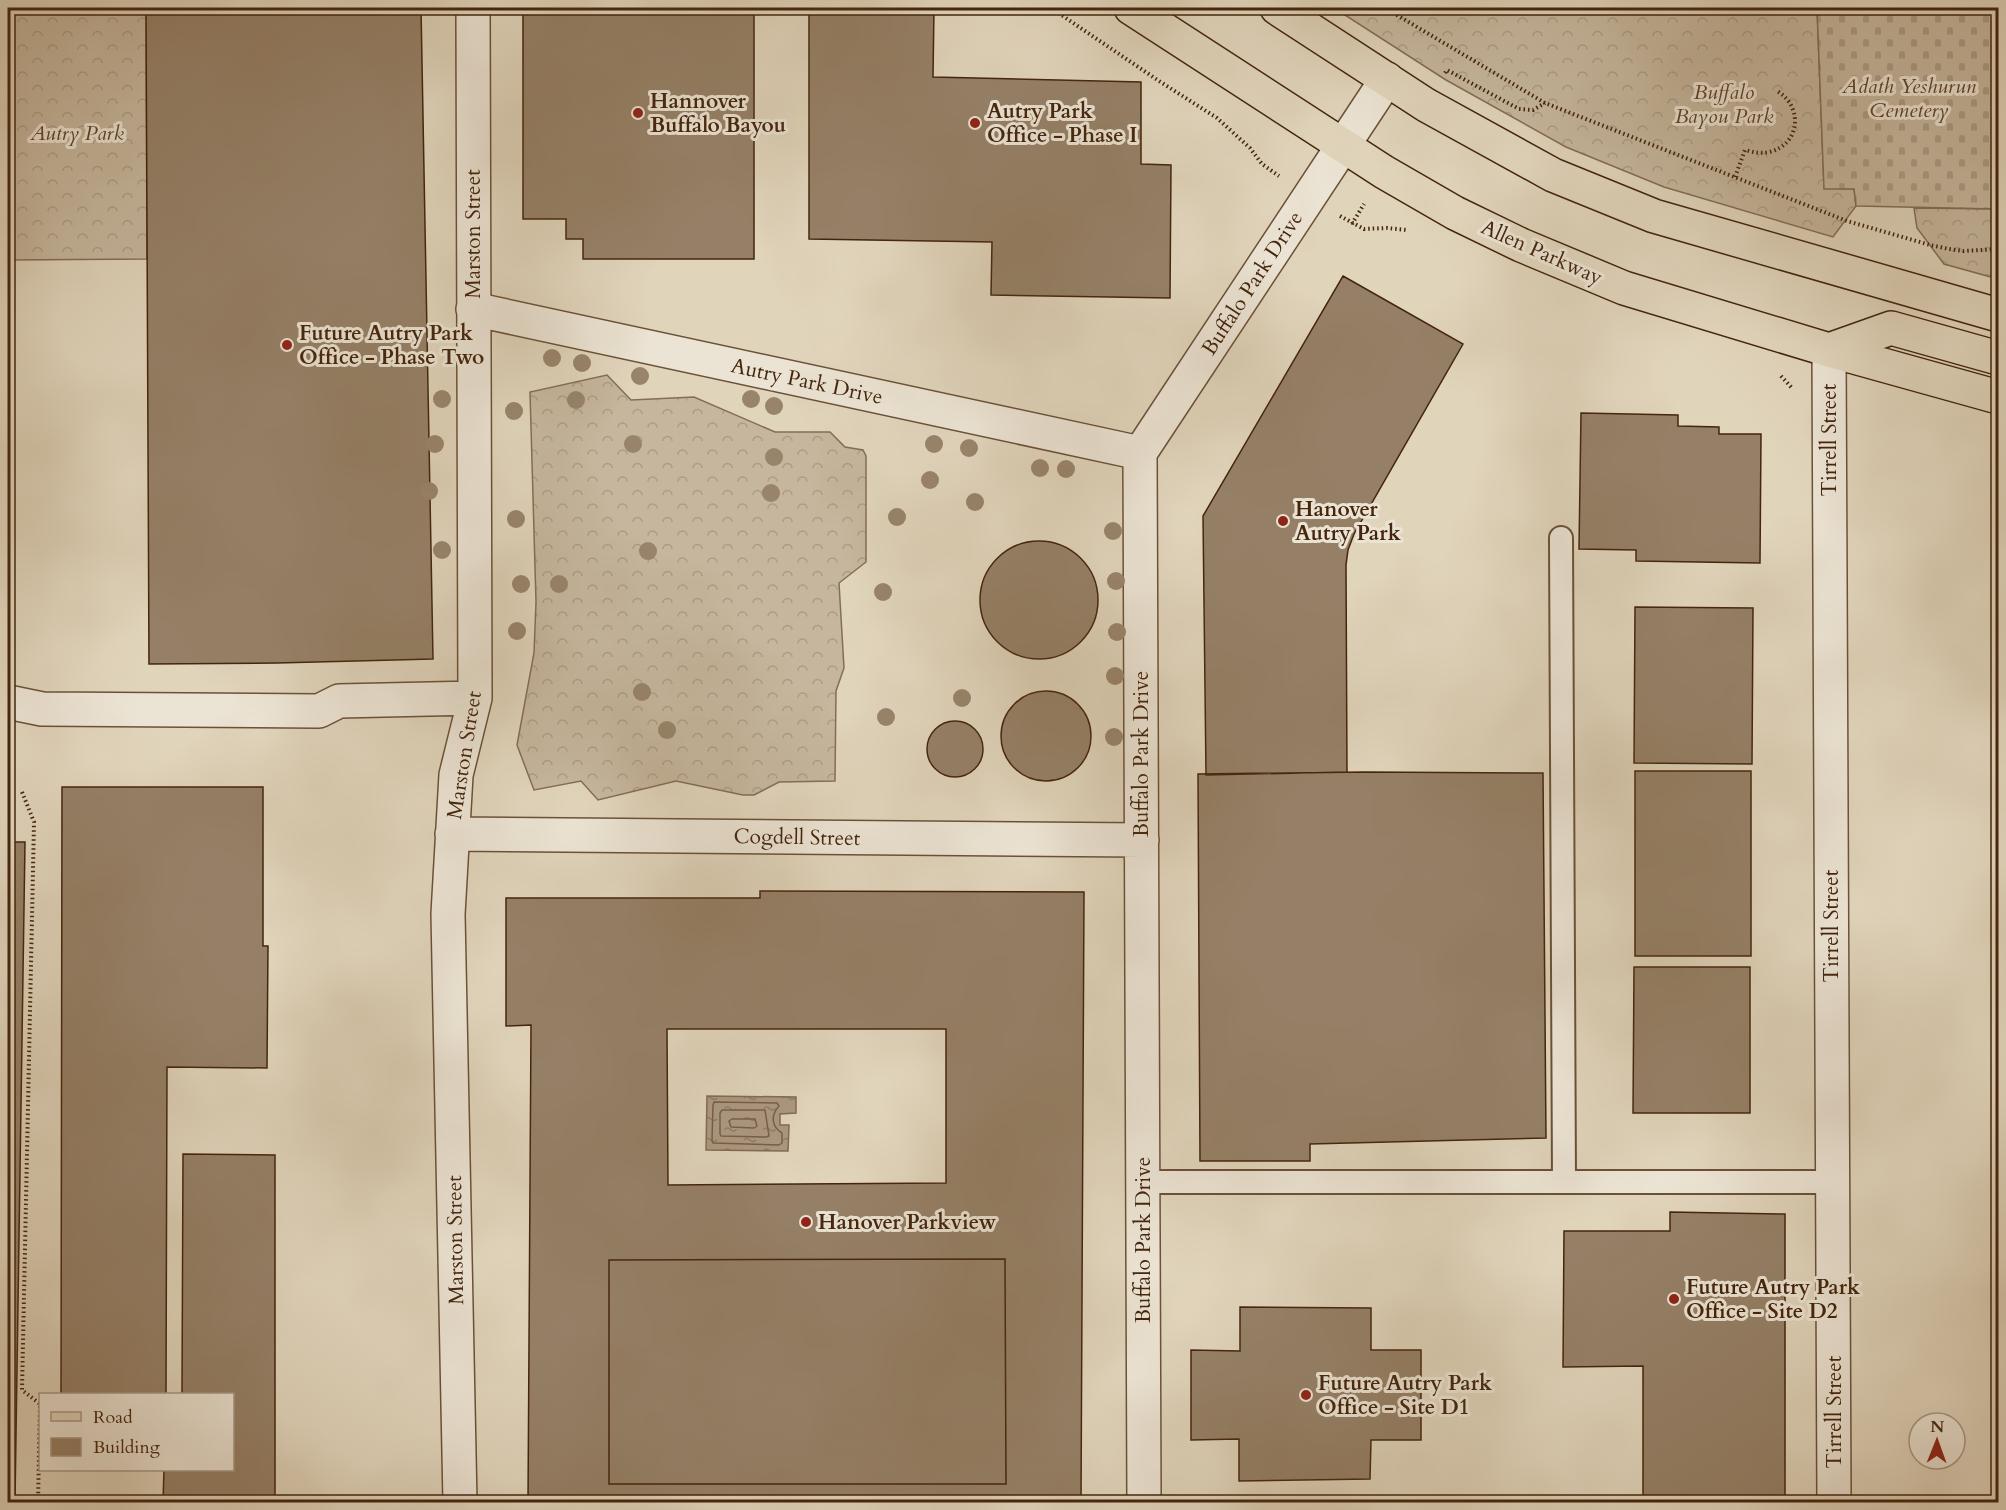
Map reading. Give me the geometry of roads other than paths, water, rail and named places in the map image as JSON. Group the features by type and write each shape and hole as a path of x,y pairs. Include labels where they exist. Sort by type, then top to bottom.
{"main road":[{"name":"Allen Parkway","path":"1131,8 1384,172 1455,213 1531,249 1624,288 1829,350 1998,397"},
{"path":"1277,8 1426,105 1553,175 1654,216 1998,315"},
{"path":"1829,350 1891,328 1998,358"}],"street":[{"name":"Marston Street","path":"460,1503 448,914 456,775 475,698 473,8"},
{"name":"Buffalo Park Drive","path":"1144,1503 1140,453 1387,79"},
{"name":"Autry Park Drive","path":"473,309 1140,453"},
{"name":"Tirrell Street","path":"1829,350 1834,1503"},
{"path":"8,702 42,709 319,711 339,701 475,698"},
{"name":"Cogdell Street","path":"452,834 1142,840"}],"lane":[{"path":"1561,538 1564,1182"},
{"path":"1143,1182 1833,1182"}],"water":[{"path":"707,1096 796,1097 796,1113 780,1114 780,1125 789,1125 788,1151 706,1150"}],"place":[{"name":"Hannover Buffalo Bayou","path":"638,113"},
{"name":"Autry Park Office - Phase I","path":"975,123"},
{"name":"Future Autry Park Office - Phase Two","path":"287,345"},
{"name":"Hanover Autry Park","path":"1283,521"},
{"name":"Hanover Parkview","path":"806,1222"},
{"name":"Future Autry Park Office - Site D2","path":"1674,1299"},
{"name":"Future Autry Park Office - Site D1","path":"1306,1395"}],"park label":[{"name":"Adath Yeshurun Cemetery","path":"1909,98"},
{"name":"Buffalo Bayou Park","path":"1724,104"},
{"name":"Autry Park","path":"77,133"}]}
